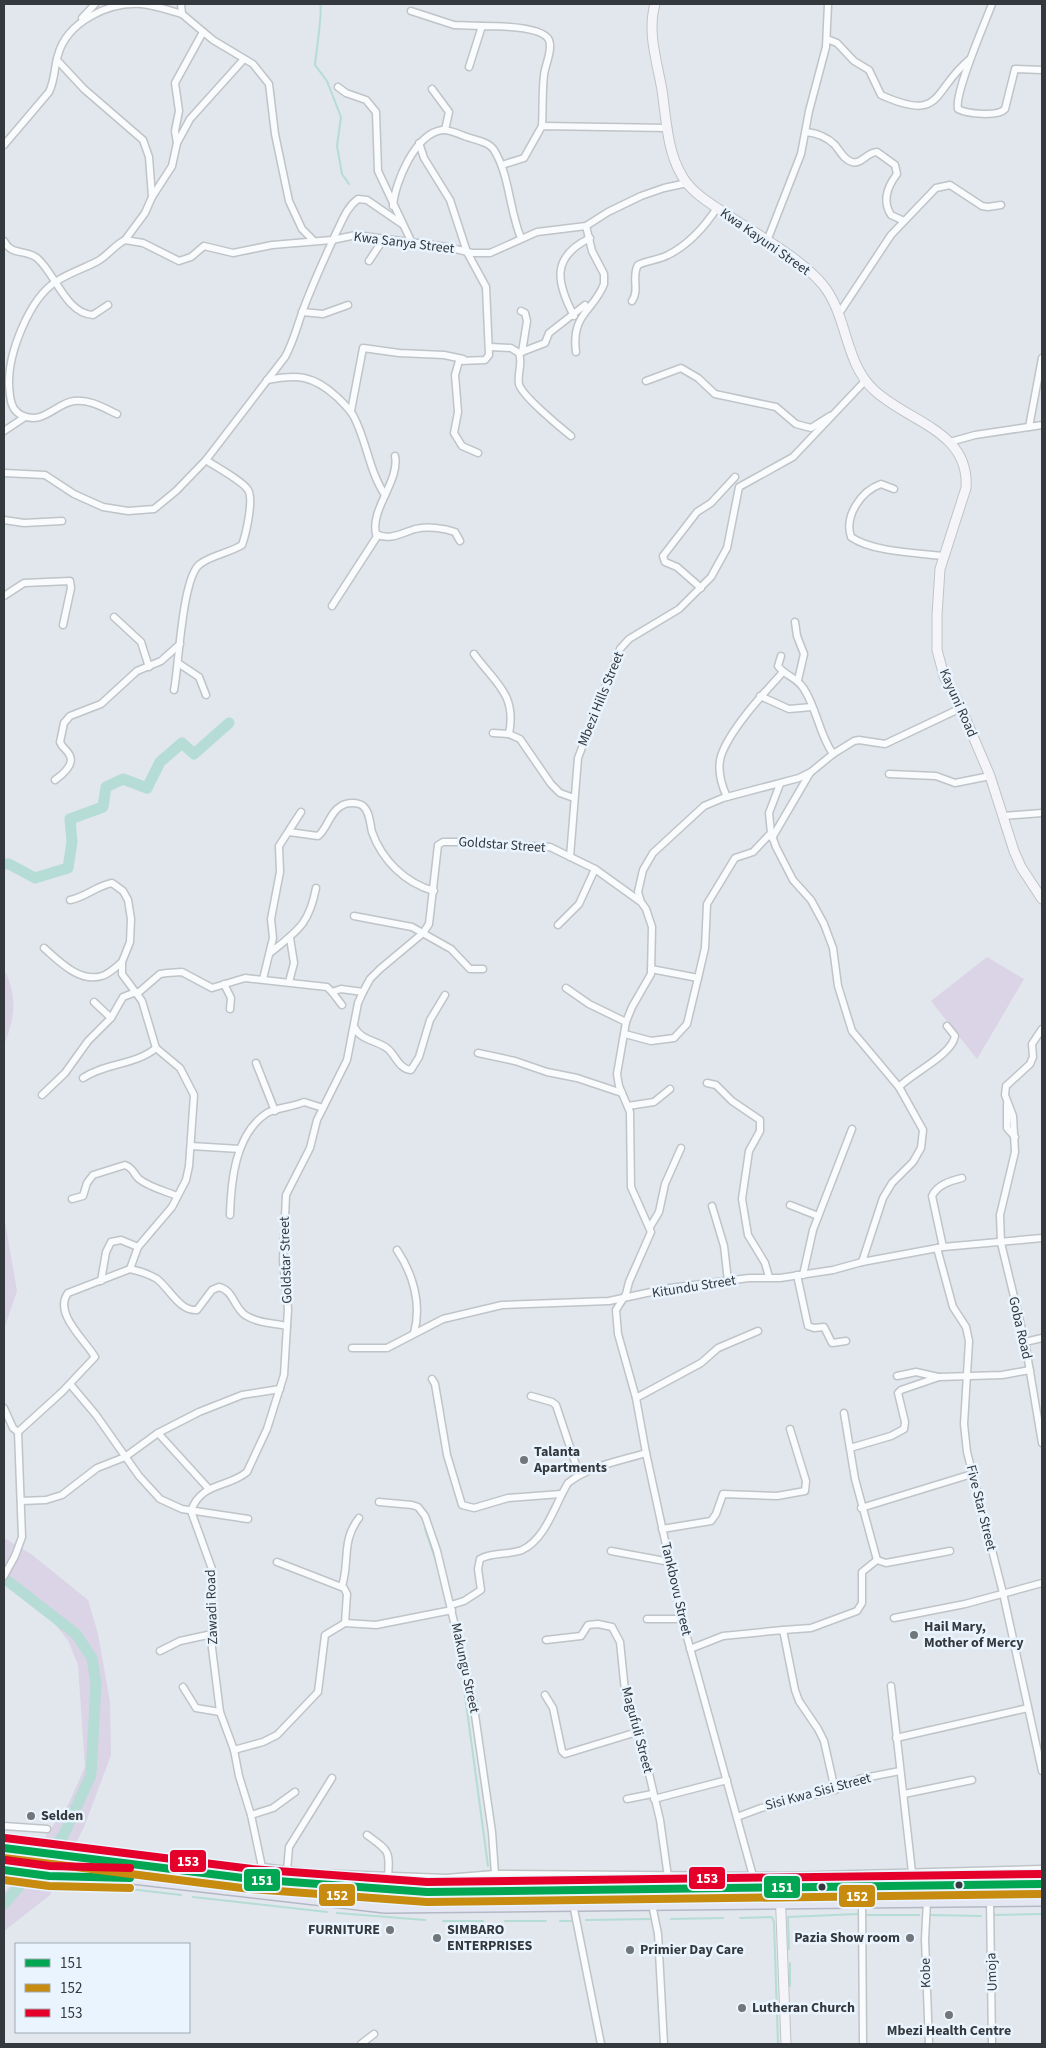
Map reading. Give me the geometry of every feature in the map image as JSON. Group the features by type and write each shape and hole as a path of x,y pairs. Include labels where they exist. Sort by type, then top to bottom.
{"highway":[{"path":"4,1848 67,1853 127,1863 262,1880 364,1889 649,1889 731,1882 780,1888 1042,1884"},
{"path":"9,1871 50,1876 124,1877 385,1907 494,1908 573,1904 862,1900 1042,1900"}],"street":[{"path":"4,145 49,92 54,83 58,55 80,21 95,4"},
{"path":"80,21 106,10 138,4 182,14 222,47 253,64 269,84 274,134 289,201 302,228 314,241"},
{"path":"181,4 182,14"},
{"name":"Kwa Kayuni Street","path":"655,4 652,33 668,128 678,168 687,183 717,208 804,267 820,281 838,316 854,361 865,381 887,401 929,426 950,442"},
{"path":"767,242 798,164 827,38 828,4"},
{"path":"992,4 972,58 957,105 958,109 990,116 1002,113 1005,109 1015,69 1042,70"},
{"path":"411,10 454,24 506,26 540,33 550,41 544,74 542,126 524,158 502,165"},
{"path":"469,67 482,26"},
{"path":"177,143 175,130 179,111 175,83 203,32"},
{"path":"827,38 837,43 854,61 869,70 876,81 881,95 906,106 936,101 949,82 972,58"},
{"path":"24,417 16,412 10,395 11,354 22,327 40,297 56,281 97,261 125,240 145,213 152,197 172,166 177,143 190,119 244,59"},
{"path":"57,60 84,89 143,140 149,157 152,197"},
{"path":"338,86 346,93 366,100 376,112 378,171 393,206 412,242"},
{"path":"432,89 449,112 445,130"},
{"path":"542,126 668,128"},
{"path":"393,206 398,185 419,143 431,134 445,130 490,146 502,165 516,226 522,238"},
{"path":"806,132 830,141 846,160 853,163 859,162 868,154 877,152 895,165 897,174 888,190 887,206 891,215 904,221"},
{"path":"351,411 363,348 399,353 444,355 463,359 485,360 489,355 490,347 487,328 488,293 467,252 450,200 424,158 419,143"},
{"name":"Kwa Sanya Street","path":"125,240 143,243 179,261 191,257 204,246 233,253 272,245 332,240 356,235 412,242 467,252 490,253 537,232 586,226 608,212 641,196 687,183"},
{"path":"838,316 891,235 936,188 942,185 950,185 988,208 1002,205"},
{"path":"4,472 44,475 90,502 128,511 146,511 162,503 206,460 293,342 302,312 343,216 358,199 367,200 402,224"},
{"path":"632,301 635,296 635,276 638,265 659,259 675,250 701,229 717,208"},
{"path":"576,352 576,332 584,312 603,288 605,280 592,251 586,226"},
{"path":"574,316 560,286 560,271 564,257 569,250 590,238"},
{"path":"369,261 384,240"},
{"path":"4,241 8,249 35,256 56,281 68,300 86,314 93,314 108,305"},
{"path":"520,353 545,343 549,334 591,303"},
{"path":"302,312 323,314 348,305"},
{"path":"521,310 525,313 527,321 520,353 519,386 544,414 571,436"},
{"path":"490,347 511,348 520,353"},
{"path":"1029,427 1042,358"},
{"path":"463,359 459,361 455,368 458,412 454,433 462,446 478,453"},
{"path":"646,381 682,368 698,378 716,394 776,407 796,424 808,428 833,415"},
{"path":"266,380 293,377 314,380 331,391 351,411 375,479 385,495"},
{"name":"Mbezi Hills Street","path":"570,857 578,758 620,649 629,639 680,609 701,588 716,569 727,548 739,487 792,457 865,381"},
{"path":"4,431 24,417 45,416 75,400 96,404 118,414"},
{"path":"950,442 975,435 1042,425"},
{"name":"Kayuni Road","path":"950,442 962,458 967,476 966,488 944,556 938,594 937,650 944,676 961,708 990,776 1021,867 1042,899"},
{"path":"332,606 378,535 376,526 395,469 395,456"},
{"path":"174,690 188,588 195,569 201,564 242,545 246,528 250,497 247,488 206,460"},
{"path":"701,588 677,567 665,562 663,556 697,512 711,503 735,477"},
{"path":"894,489 880,484 874,486 862,497 855,507 850,521 851,537 862,543 874,546 944,556"},
{"path":"4,520 24,523 62,521"},
{"path":"378,535 389,536 418,529 442,529 455,532 460,541"},
{"path":"4,596 24,583 70,580 71,588 63,625"},
{"path":"114,617 141,642 149,667"},
{"path":"795,622 797,636 804,654 798,680"},
{"path":"55,780 66,772 71,759 60,742 64,723 77,712 92,709 100,704 129,677 168,657 180,644"},
{"path":"474,654 503,689 507,697 512,714 509,734"},
{"path":"781,656 778,666 783,672 798,680 812,707 826,745 833,754"},
{"path":"178,663 199,678 206,695"},
{"path":"727,797 720,781 721,756 736,730 760,696 783,672"},
{"path":"760,696 790,710 812,707"},
{"path":"641,902 638,892 643,870 653,853 704,806 727,797 780,784 810,772 833,754 859,740 885,744 961,708"},
{"path":"493,733 509,734 520,739 556,789 560,793 574,798"},
{"path":"624,1034 651,1041 674,1038 687,1024 705,948 707,904 735,858 753,852 772,836 810,772"},
{"path":"889,774 936,776 955,783 990,776"},
{"path":"780,784 770,806 772,836 789,873 799,888 811,900 828,932 834,948 838,986 852,1031 875,1062 899,1087 922,1126 923,1140 913,1162 892,1184 883,1198 862,1262"},
{"path":"289,832 318,836 336,810 347,804 359,804 366,810 377,844 391,864 414,884 434,891"},
{"path":"263,979 273,938 272,912 280,872 279,846 300,812"},
{"path":"1003,816 1042,813"},
{"name":"Goldstar Street","path":"191,1511 199,1495 208,1488 248,1472 267,1429 284,1375 288,1309 283,1262 286,1195 310,1148 317,1120 347,1060 358,1003 363,992 370,979 423,933 429,924 438,845 443,842 547,847 595,869 641,902 649,916 652,927 651,969 648,982 632,1007 626,1022 617,1074 628,1106 632,1132 629,1158 631,1187 650,1227"},
{"path":"558,925 578,904 595,869"},
{"path":"70,900 80,898 104,884 112,883 123,891 130,910 132,932 122,962 122,974 137,993 146,1010 156,1048 159,1053 180,1068 194,1095 191,1146 186,1180 163,1219 138,1246 130,1270"},
{"path":"270,953 299,930 306,918 316,888"},
{"path":"354,916 401,924 423,933 451,949 470,968 483,969"},
{"path":"288,982 294,963 290,938"},
{"path":"44,948 69,969 90,976 102,976 122,962"},
{"path":"651,969 698,978"},
{"path":"42,1095 64,1073 88,1041 111,1018 123,997 137,993 160,974 182,972 212,988 238,979 263,979 327,987 342,1005"},
{"path":"224,984 231,998 230,1008"},
{"path":"566,988 589,1004 626,1022"},
{"path":"332,992 341,989 363,992"},
{"path":"354,1028 360,1035 386,1048 405,1069 411,1070 419,1057 428,1025 445,995"},
{"path":"94,1002 111,1018"},
{"path":"899,1087 932,1063 953,1042 955,1036 947,1026"},
{"name":"Goba Road","path":"1042,1029 1032,1044 1033,1057 1030,1064 1006,1086 1008,1102 1013,1116 1015,1137 1014,1162 1000,1215 1001,1243 1025,1342 1042,1443"},
{"path":"82,1078 94,1070 139,1058 156,1048"},
{"path":"478,1053 515,1061 547,1072 577,1078 622,1093"},
{"path":"256,1064 275,1110"},
{"path":"707,1083 716,1085 732,1101 760,1120 760,1130 749,1151 742,1199 748,1236 765,1263 769,1277"},
{"path":"628,1106 654,1102 670,1089"},
{"path":"230,1215 234,1174 240,1149 258,1122 268,1113 291,1108 304,1102 323,1108"},
{"path":"846,1341 832,1343 824,1327 814,1328 808,1326 800,1275 818,1216 852,1130"},
{"path":"191,1146 240,1149"},
{"path":"621,1299 626,1294 629,1282 651,1237 650,1227 659,1212 666,1184 681,1148"},
{"path":"72,1199 83,1196 87,1183 93,1175 125,1165 134,1170 138,1178 177,1196"},
{"path":"948,1174 950,1182 962,1178"},
{"name":"Five Star Street","path":"950,1182 934,1190 932,1196 940,1247 953,1307 966,1328 969,1341 964,1424 972,1474 1003,1593 1042,1771"},
{"path":"790,1205 818,1216"},
{"path":"712,1206 724,1246 728,1281"},
{"name":"Kitundu Street","path":"352,1348 387,1348 414,1333 466,1312 502,1305 621,1299 670,1288 800,1275 940,1247 1042,1238"},
{"path":"101,1281 106,1252 112,1242 121,1240 138,1246"},
{"path":"397,1250 409,1270 415,1285 414,1333"},
{"path":"18,1432 70,1384 95,1357 74,1328 64,1307 64,1299 68,1293 130,1270 152,1276 166,1286 184,1306 191,1310 197,1310 212,1290 219,1287 228,1292 238,1308 250,1318 287,1326"},
{"name":"Tankbovu Street","path":"621,1299 616,1310 618,1334 636,1398 682,1619 753,1876"},
{"path":"636,1398 701,1363 718,1348 758,1330"},
{"path":"1025,1342 1042,1338"},
{"path":"897,1376 916,1372 939,1377 968,1377 1002,1375 1030,1370"},
{"path":"850,1448 891,1436 904,1429 905,1422 898,1392 939,1377"},
{"path":"432,1379 435,1384 450,1466 462,1505 474,1508 508,1498 562,1494"},
{"path":"70,1384 96,1415 125,1457 160,1499 171,1505 191,1511 248,1519"},
{"path":"21,1500 57,1497 73,1488 97,1468 125,1457 158,1434 199,1412 242,1395 280,1389"},
{"path":"531,1396 556,1405 579,1474"},
{"path":"4,1408 13,1428 18,1432 22,1529 20,1545 4,1576"},
{"path":"844,1414 861,1508 877,1560"},
{"path":"662,1529 711,1521 716,1514 723,1494 777,1496 805,1491 804,1474 790,1429"},
{"path":"158,1434 208,1488"},
{"path":"234,1750 263,1742 277,1735 318,1692 325,1635 345,1623 376,1625 451,1607 464,1601 481,1590 478,1569 480,1559 522,1550 534,1540 542,1532 568,1483 579,1474 646,1453"},
{"path":"861,1508 972,1474"},
{"name":"Makungu Street","path":"379,1502 412,1505 422,1512 440,1558 477,1726 492,1832 495,1874"},
{"name":"Zawadi Road","path":"191,1511 212,1569 212,1634 220,1712 234,1750 239,1776 251,1815 262,1867 262,1880"},
{"path":"342,1586 345,1576 348,1536 359,1518"},
{"path":"611,1551 670,1562"},
{"path":"877,1560 886,1563 950,1551"},
{"path":"690,1649 723,1636 811,1628 857,1611 862,1603 862,1572 877,1560"},
{"path":"278,1562 303,1574 342,1586 347,1594 345,1623"},
{"path":"894,1618 966,1604 1042,1583"},
{"path":"647,1619 682,1619"},
{"name":"Magufuli Street","path":"546,1640 581,1636 588,1625 592,1624 606,1625 615,1630 621,1649 625,1691 638,1732 660,1820 668,1877"},
{"path":"784,1630 795,1690 799,1701 824,1741 835,1790"},
{"path":"160,1650 180,1641 212,1634"},
{"path":"891,1686 912,1872"},
{"path":"183,1687 196,1708 220,1712"},
{"path":"545,1695 552,1708 562,1751 565,1754 638,1732"},
{"path":"896,1738 1028,1708"},
{"name":"Sisi Kwa Sisi Street","path":"737,1817 761,1808 835,1790 859,1780 900,1771"},
{"path":"288,1871 289,1847 332,1778"},
{"path":"626,1799 653,1797 727,1780"},
{"path":"904,1794 972,1780"},
{"path":"251,1815 273,1808 295,1792"},
{"path":"4,1826 47,1829"},
{"path":"367,1835 386,1850 389,1856 388,1877"},
{"path":"262,1867 288,1871 388,1877 446,1878 495,1874 668,1877 731,1882 753,1876 1042,1868"},
{"path":"780,1888 786,2044"},
{"path":"649,1889 650,1904 658,1934 664,2044"},
{"path":"862,1900 863,2044"},
{"name":"Umoja","path":"990,1900 992,2044"},
{"name":"Kobe","path":"927,1901 926,1972 929,2044"},
{"path":"573,1904 601,2044"},
{"path":"361,2044 374,2034"}],"shaded area":[{"path":"987,957 1024,979 977,1059 931,1001"},
{"path":"4,970 13,998 13,1016 4,1045"},
{"path":"4,1216 17,1291 4,1329"},
{"path":"4,1538 31,1554 88,1600 98,1634 110,1702 111,1755 84,1827 50,1895 4,1931 4,1892 11,1885 69,1803 85,1767 78,1665 68,1640 40,1606 4,1579"}],"waterway":[{"path":"320,4 320,23 315,65 327,81 341,117 337,146 342,174 349,184"},
{"path":"4,864 9,864 35,878 68,868 72,842 70,819 103,807 106,787 123,779 147,788 160,762 182,743 194,754 229,723"},
{"path":"425,1529 438,1567"},
{"path":"4,1578 76,1634 92,1658 96,1683 91,1775 63,1836 4,1904"},
{"path":"454,1641 461,1663"},
{"path":"462,1673 488,1866"},
{"path":"23,1844 57,1841 103,1854"},
{"path":"935,1880 997,1877 1042,1878"},
{"path":"488,1879 489,1885"},
{"path":"70,1882 181,1895"},
{"path":"469,1886 507,1885"},
{"path":"193,1897 327,1912"},
{"path":"337,1913 425,1920"},
{"path":"789,1949 788,1917 857,1914"},
{"path":"994,1915 1042,1914"},
{"path":"866,1915 919,1915"},
{"path":"929,1915 981,1916"},
{"path":"740,1918 772,1917 774,1922 778,2044"},
{"path":"671,1919 723,1918"},
{"path":"586,1920 650,1919"},
{"path":"443,1921 483,1921"},
{"path":"505,1921 546,1921"},
{"path":"560,1921 572,1921"},
{"path":"790,1963 790,1986"}],"transit line":[{"name":"153","path":"5,1838 252,1869 427,1882 1042,1874"},
{"name":"151","path":"4,1848 251,1879 427,1892 1042,1884"},
{"name":"152","path":"4,1858 250,1889 427,1902 1042,1894"},
{"name":"153","path":"5,1860 50,1866 130,1868"},
{"name":"151","path":"4,1870 49,1876 130,1878"},
{"name":"152","path":"4,1880 49,1886 130,1888"}],"place":[{"name":"Talanta Apartments","path":"524,1460"},
{"name":"Hail Mary, Mother of Mercy","path":"914,1635"},
{"name":"Selden","path":"31,1816"},
{"name":"FURNITURE","path":"390,1930"},
{"name":"SIMBARO ENTERPRISES","path":"437,1938"},
{"name":"Pazia Show room","path":"910,1938"},
{"name":"Primier Day Care","path":"630,1950"},
{"name":"Lutheran Church","path":"742,2008"},
{"name":"Mbezi Health Centre","path":"949,2015"}]}
